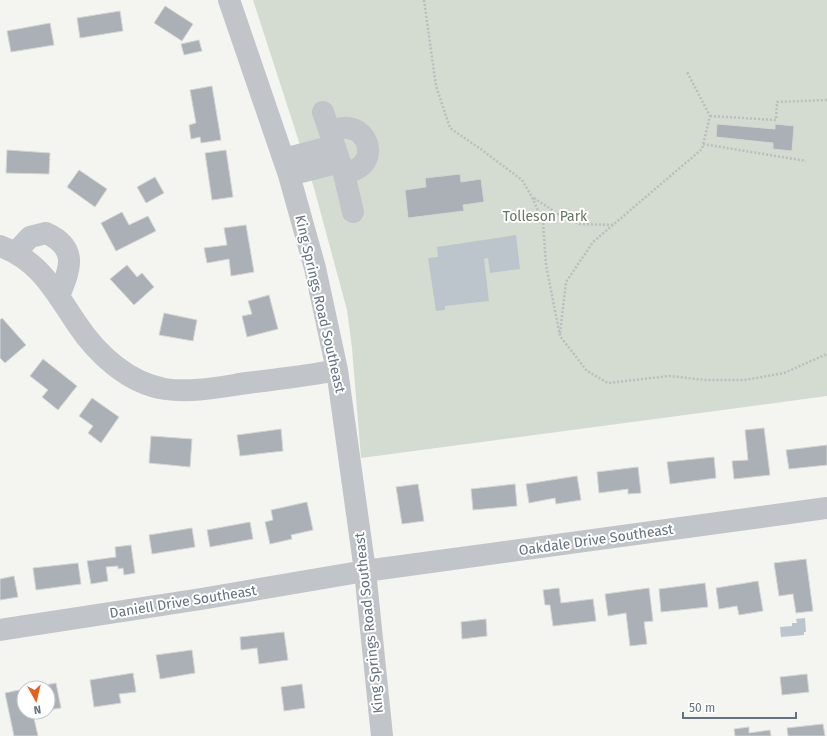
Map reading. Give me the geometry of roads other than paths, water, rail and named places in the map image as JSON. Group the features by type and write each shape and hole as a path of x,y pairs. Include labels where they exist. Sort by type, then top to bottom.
{"street":[{"name":"King Springs Road Southeast","path":"229,0 286,167 315,268 338,370 365,571 382,736"},
{"path":"286,167 334,145 353,212"},
{"path":"58,296 69,270 68,252 59,239 46,233 30,237 8,249 42,273 82,331 106,358 131,376 165,388 198,390 338,370"},
{"name":"Oakdale Drive Southeast","path":"365,571 827,508"},
{"name":"Daniell Drive Southeast","path":"0,630 201,599 365,571"}],"park label":[{"name":"Tolleson Park","path":"545,216"}]}
